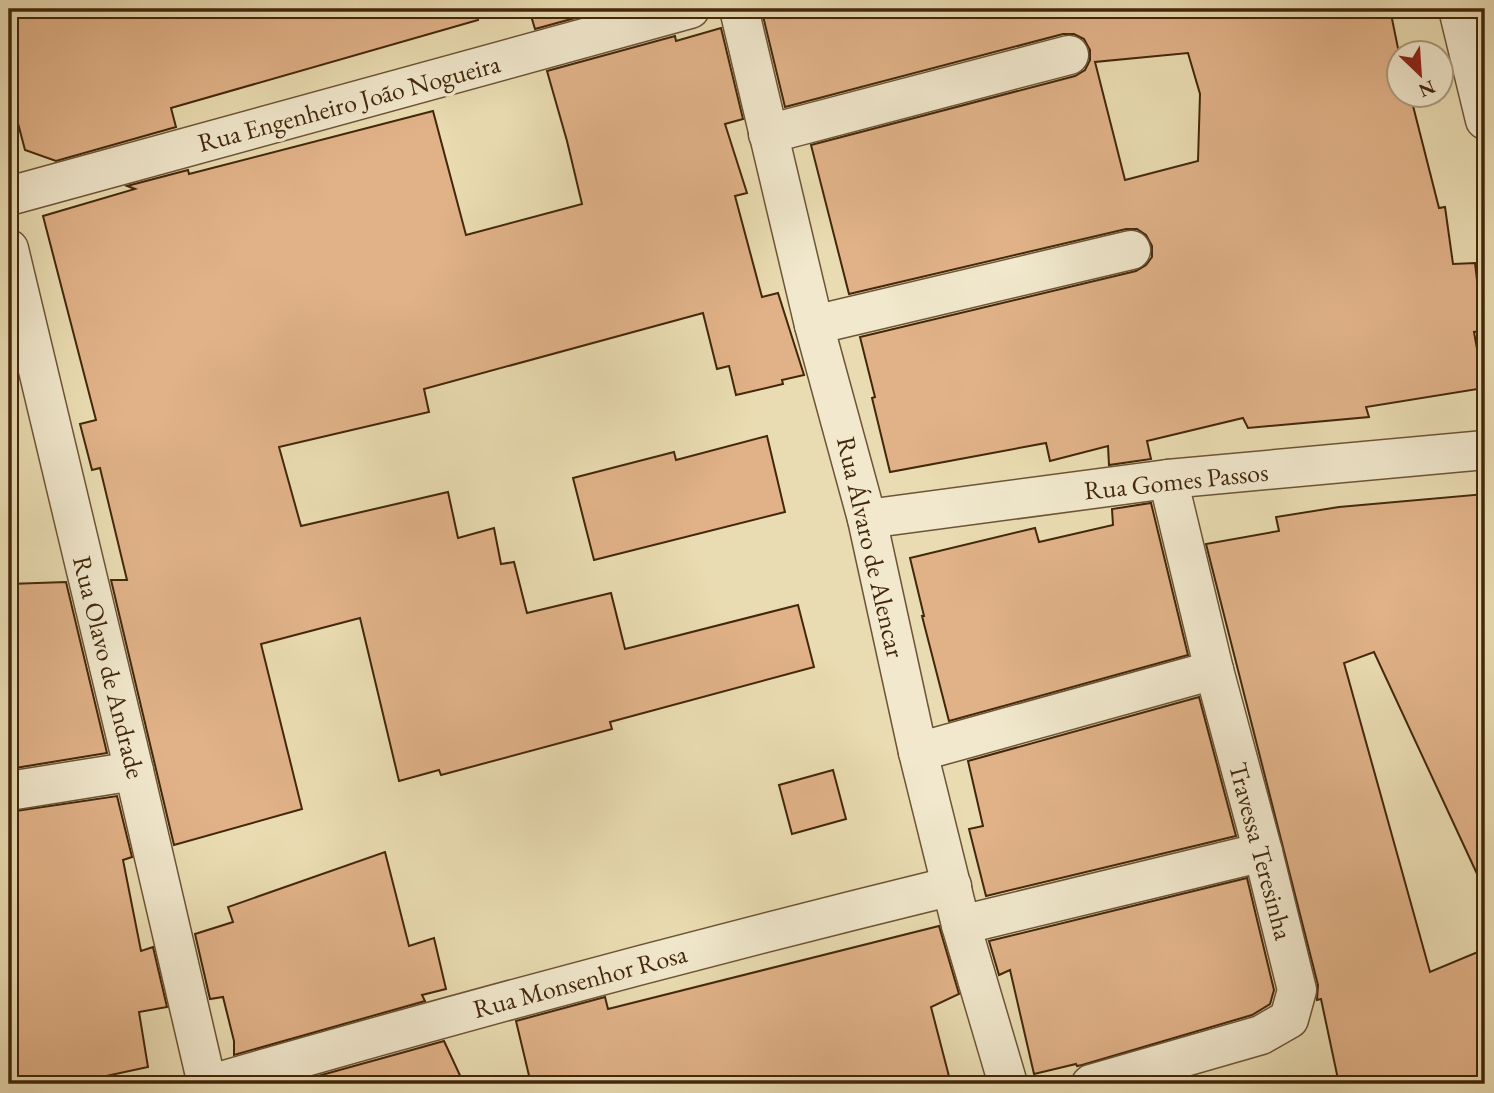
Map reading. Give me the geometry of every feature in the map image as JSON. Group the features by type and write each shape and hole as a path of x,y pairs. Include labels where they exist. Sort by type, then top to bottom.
{"street":[{"name":"Rua Engenheiro João Nogueira","path":"9,196 690,9"},
{"name":"Rua Álvaro de Alencar","path":"739,9 814,324 867,519 918,752 961,925 1008,1084"},
{"path":"1458,9 1485,120"},
{"path":"768,134 1069,55"},
{"name":"Rua Olavo de Andrade","path":"9,249 209,1084"},
{"path":"814,324 1131,250"},
{"name":"Rua Gomes Passos","path":"867,519 1168,480 1485,450"},
{"name":"Travessa Teresinha","path":"1091,1084 1261,1035 1289,1019 1297,990 1168,480"},
{"path":"918,752 1214,670"},
{"path":"9,791 134,771"},
{"path":"961,925 1263,852"},
{"name":"Rua Monsenhor Rosa","path":"209,1084 432,1020 952,886"}],"building":[{"path":"9,9 476,9 478,20 171,108 176,127 56,161 25,150 9,89"},
{"path":"529,9 608,9 535,29"},
{"path":"789,9 1390,9 1396,38 1386,38 1386,108 1414,108 1439,208 1445,207 1453,264 1475,263 1483,331 1474,332 1484,388 1366,407 1369,417 1248,428 1243,418 1147,441 1151,459 1109,465 1108,446 1050,461 1046,443 890,472 860,337 1136,271 1152,257 1152,246 1146,235 1137,229 1126,229 849,294 811,145 1075,76 1085,70 1090,60 1090,50 1084,39 1074,34 1063,34 785,107 763,16","holes":["1188,53 1200,94 1198,161 1125,180 1095,62"]},
{"path":"721,28 743,119 725,124 747,193 735,196 762,297 778,293 804,375 782,380 783,384 736,395 729,366 717,369 703,313 424,389 429,412 279,447 301,526 448,492 458,538 494,528 501,564 514,562 527,613 611,593 625,649 798,605 814,667 610,722 612,729 441,775 439,770 399,781 360,618 261,644 302,809 174,845 111,580 127,580 100,468 92,470 80,424 96,420 43,216 135,189 127,186 188,170 189,174 433,111 466,235 582,204 547,71 675,36 676,41"},
{"path":"767,436 785,512 594,560 573,478 674,452 676,460"},
{"path":"1485,494 1485,891 1374,652 1344,663 1430,972 1485,949 1485,1078 1460,1084 1339,1084 1321,999 1317,1000 1318,985 1206,544 1279,531 1276,517 1339,507"},
{"path":"1151,503 1188,655 949,721 910,558 1035,528 1039,542 1113,525 1112,509"},
{"path":"66,582 107,753 9,769 9,584"},
{"path":"1199,697 1236,836 986,896 969,829 983,826 968,761"},
{"path":"833,770 846,819 792,834 779,785"},
{"path":"117,796 132,857 123,860 141,951 153,947 167,1007 139,1012 148,1067 69,1084 9,1084 9,812"},
{"path":"385,852 409,946 434,938 446,989 422,995 425,1001 234,1055 234,1041 223,997 210,999 195,934 233,922 228,907"},
{"path":"1247,878 1274,990 1270,1004 1252,1015 1082,1065 1034,1074 1010,970 999,975 989,941"},
{"path":"939,926 959,994 931,1007 951,1084 531,1084 516,1021 605,997 608,1009"},
{"path":"444,1041 464,1084 289,1084 401,1053"}]}
